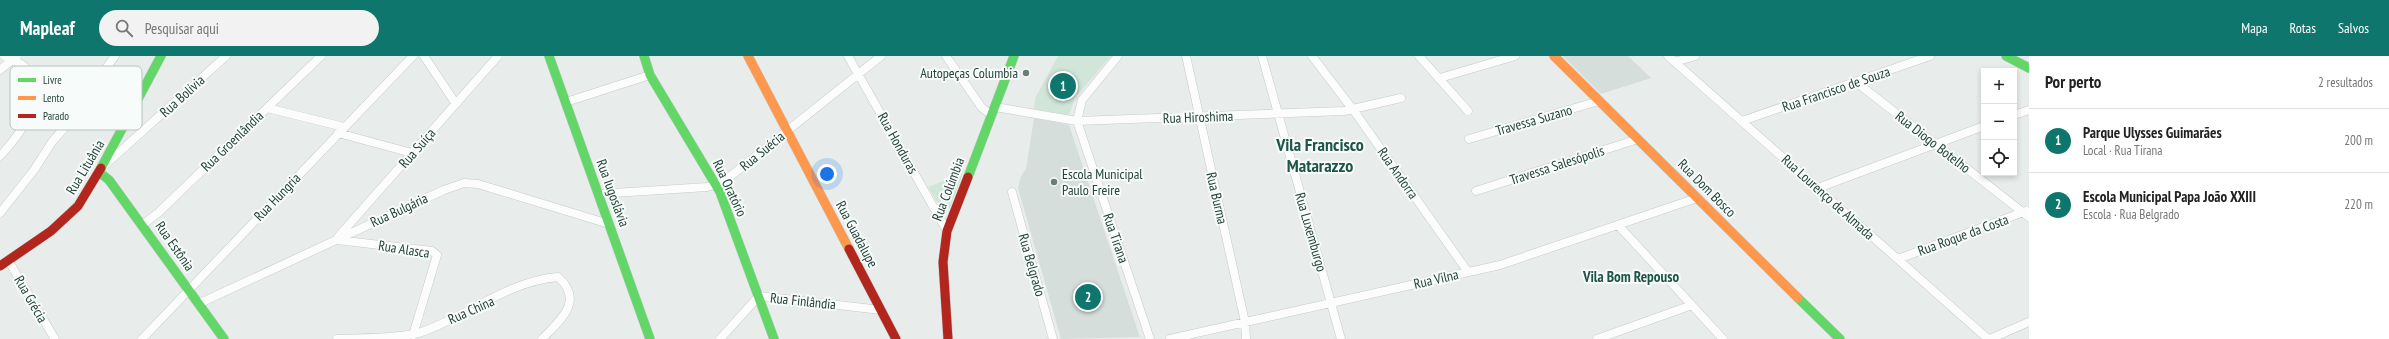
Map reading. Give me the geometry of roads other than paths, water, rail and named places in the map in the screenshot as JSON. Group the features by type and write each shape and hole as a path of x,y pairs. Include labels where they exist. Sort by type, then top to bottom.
{"street":[{"path":"4,56 16,58 24,66"},
{"path":"108,66 115,56"},
{"name":"Rua Lituânia","path":"142,92 161,56"},
{"name":"Rua Bolívia","path":"101,170 226,56"},
{"name":"Rua Groenlândia","path":"142,225 158,213 321,56"},
{"name":"Rua Hungria","path":"142,339 413,56"},
{"path":"424,56 456,104"},
{"name":"Rua Suíça","path":"336,240 498,56"},
{"name":"Rua Iugoslávia","path":"549,56 650,339"},
{"name":"Rua Oratório","path":"644,56 650,75 716,185 774,339"},
{"name":"Rua Guadalupe","path":"748,56 896,339"},
{"name":"Rua Honduras","path":"848,56 947,231"},
{"name":"Rua Suécia","path":"598,194 716,185 726,180 880,56"},
{"path":"946,56 982,108 993,111"},
{"name":"Rua Colúmbia","path":"948,339 943,262 947,231 1014,56"},
{"path":"1076,121 1082,100 1118,56"},
{"name":"Rua Burma","path":"1186,56 1198,117 1245,322 1246,339"},
{"name":"Rua Luxemburgo","path":"1262,56 1341,339"},
{"name":"Rua Andorra","path":"1312,56 1354,111 1468,272"},
{"path":"1419,56 1468,111"},
{"path":"1440,78 1515,56"},
{"name":"Rua Dom Bosco","path":"1554,56 1840,339"},
{"name":"Rua Lourenço de Almada","path":"1668,56 1989,339"},
{"path":"1675,62 1695,56"},
{"path":"1908,56 1926,57"},
{"path":"2006,56 2029,68"},
{"name":"Rua Francisco de Souza","path":"1742,121 1926,57"},
{"path":"0,70 16,58"},
{"path":"566,102 650,75"},
{"name":"Rua Diogo Botelho","path":"1856,82 2027,213"},
{"name":"Rua Hiroshima","path":"993,111 1076,121 1278,115 1354,111 1401,98"},
{"name":"Travessa Suzano","path":"1469,138 1599,101"},
{"path":"267,108 344,127"},
{"path":"2017,114 2029,110"},
{"name":"Rua Tirana","path":"1076,121 1150,339"},
{"path":"1818,188 1981,127"},
{"path":"0,156 22,130"},
{"path":"0,213 30,176 52,142 62,130"},
{"name":"Rua Lituânia","path":"0,266 68,217 86,194 101,170 122,130"},
{"path":"338,133 412,153"},
{"name":"Travessa Salesópolis","path":"1476,191 1638,139"},
{"name":"Rua Estônia","path":"101,170 224,339"},
{"name":"Rua Bulgária","path":"198,304 454,185 464,183 478,184 609,224"},
{"name":"Rua Belgrado","path":"1012,192 1053,339"},
{"name":"Rua Vilna","path":"1170,339 1500,265 1697,198"},
{"name":"Rua Roque da Costa","path":"1898,259 2027,213"},
{"path":"1618,225 1724,339"},
{"name":"Rua Alasca","path":"336,240 432,251 437,255 413,335"},
{"name":"Rua Grécia","path":"8,260 55,339"},
{"name":"Rua China","path":"337,339 413,335 543,278 558,277 572,292 569,306 542,339"},
{"name":"Rua Finlândia","path":"720,339 759,296 881,310"},
{"path":"1597,339 1692,305"},
{"path":"1989,339 2029,322"}],"place":[{"name":"Autopeças Columbia","path":"1026,73"},
{"name":"Parque Ulysses Guimarães","path":"1063,86"},
{"name":"Escola Municipal Paulo Freire","path":"1054,182"},
{"name":"Escola Municipal Papa João XXIII","path":"1088,297"}],"district":[{"name":"Vila Francisco Matarazzo","path":"1320,155"},
{"name":"Vila Bom Repouso","path":"1631,277"}]}
